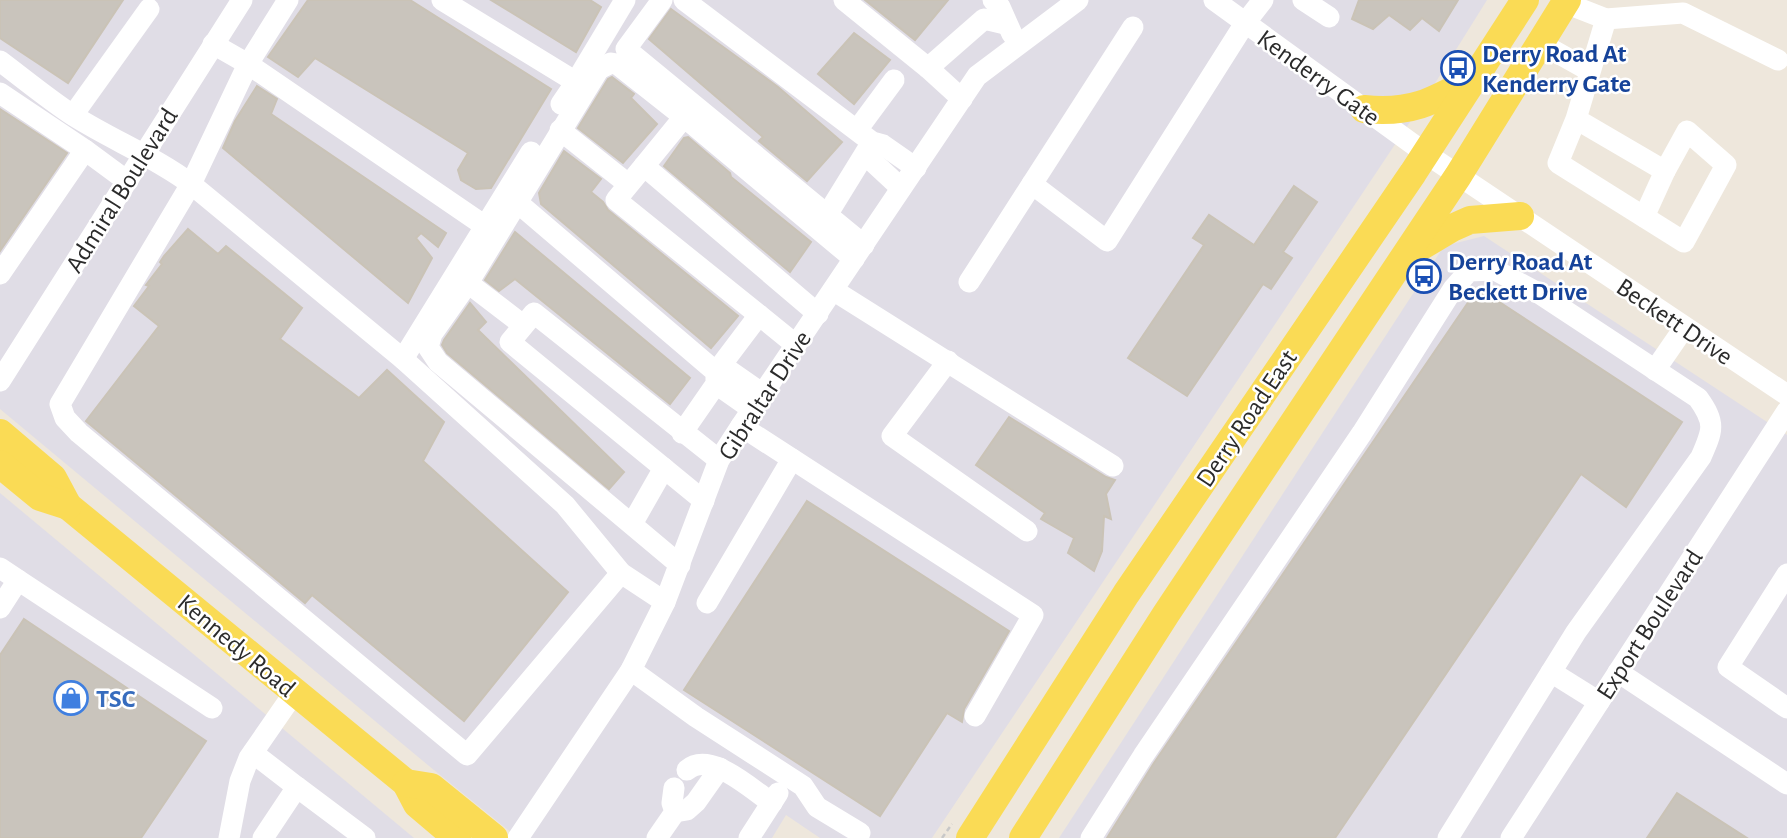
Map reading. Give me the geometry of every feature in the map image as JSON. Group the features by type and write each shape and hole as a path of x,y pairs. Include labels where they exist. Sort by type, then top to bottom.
{"main road":[{"name":"Derry Road East","path":"970,838 1126,594 1425,153 1525,0"},
{"name":"Derry Road East","path":"1023,838 1166,614 1458,176 1564,1"},
{"path":"1364,109 1386,112 1406,110 1447,94 1474,79"},
{"path":"1404,256 1470,220 1520,216"},
{"name":"Kennedy Road","path":"0,433 53,478 68,506"},
{"name":"Kennedy Road","path":"0,464 40,497 68,506 406,783 417,804 457,838"},
{"name":"Kennedy Road","path":"406,783 431,787 494,838"}],"street":[{"name":"Admiral Boulevard","path":"0,381 242,0"},
{"path":"288,0 248,64 191,184 60,404 65,418 79,433 467,755 621,573"},
{"path":"442,0 576,82"},
{"path":"403,359 625,0"},
{"path":"662,0 626,49 827,215 859,252"},
{"path":"684,0 864,136 883,145 916,168"},
{"path":"844,0 962,99"},
{"name":"Gibraltar Drive","path":"518,838 631,670 665,602 719,460 752,410 977,76 1078,0"},
{"name":"Kenderry Gate","path":"1214,0 1425,153"},
{"path":"1032,184 1107,241 1245,23 1263,0"},
{"path":"1303,0 1329,17"},
{"path":"1564,1 1606,19 1683,13 1778,60"},
{"path":"928,68 984,19 1001,8 1018,45"},
{"path":"73,115 149,9"},
{"path":"1606,19 1576,119 1558,163 1644,217 1684,242 1726,165 1687,131 1644,217"},
{"path":"970,282 1133,27"},
{"path":"1541,43 1590,71"},
{"path":"214,44 248,64 485,226"},
{"path":"0,61 73,115 168,167 191,184 403,359 565,505 621,573 665,602"},
{"path":"680,565 438,362 431,353 429,341 432,334 468,283 599,69 611,63 624,68 859,252"},
{"path":"827,215 894,80"},
{"path":"0,93 127,181"},
{"path":"684,117 616,200 796,345"},
{"path":"1576,119 1665,172"},
{"path":"560,131 628,184"},
{"path":"864,136 873,162 901,188"},
{"path":"0,274 85,150"},
{"name":"Beckett Drive","path":"1425,153 1787,395"},
{"path":"644,166 818,314"},
{"path":"518,203 716,378"},
{"path":"1091,838 1150,745 1362,433 1453,289 1469,271 1495,270 1529,288 1698,398 1709,414 1712,433 1701,457 1576,632 1448,838"},
{"path":"468,283 523,325"},
{"path":"833,290 1114,466"},
{"path":"704,501 510,342 534,313 719,460"},
{"path":"682,433 759,315"},
{"path":"1655,370 1684,328"},
{"path":"947,361 892,436 1027,531"},
{"path":"716,378 730,371 752,410 792,459 1033,615 975,716"},
{"name":"Export Boulevard","path":"1511,838 1787,411"},
{"path":"707,603 792,459"},
{"path":"632,524 664,468"},
{"path":"0,568 212,708"},
{"path":"1787,574 1728,667 1787,708"},
{"path":"0,608 18,580"},
{"path":"631,670 789,776 803,786 817,807 860,833"},
{"path":"1551,672 1599,702"},
{"path":"1618,672 1787,784"},
{"path":"229,838 240,781 253,753 294,692"},
{"path":"253,753 365,838"},
{"path":"687,770 704,763 720,768 772,803"},
{"path":"657,838 675,812 687,810 696,802 720,768"},
{"path":"749,838 789,776"},
{"path":"263,838 297,787"},
{"path":"674,788 672,803 675,812"}],"shaded area":[{"path":"0,0 1487,0 1422,104 932,838 820,838 786,815 772,838 518,838 0,409"},
{"path":"1484,236 1787,435 1787,838 1059,838 1444,246"},
{"path":"0,493 414,838 0,838"}],"building":[{"path":"0,0 123,0 68,83 0,38"},
{"path":"308,0 410,0 551,89 491,188 476,189 461,180 458,170 468,153 315,58 298,77 268,57"},
{"path":"491,0 590,0 601,7 576,52"},
{"path":"865,0 948,0 915,40"},
{"path":"1359,0 1458,0 1439,31 1422,18 1410,30 1389,15 1373,29 1352,19"},
{"path":"671,9 778,87 842,142 807,181 759,141 763,137 649,39"},
{"path":"854,33 890,60 854,104 818,74"},
{"path":"612,77 634,94 631,98 657,124 623,163 578,128 608,79"},
{"path":"257,86 277,99 271,114 446,233 438,247 421,233 416,238 432,258 408,303 223,148 235,121"},
{"path":"0,109 67,153 0,251"},
{"path":"688,137 730,173 731,177 811,242 790,272 664,166 684,138"},
{"path":"564,151 601,179 591,192 608,210 738,316 711,348 541,204 539,193"},
{"path":"1294,186 1317,202 1283,252 1292,258 1271,289 1263,284 1187,396 1128,358 1204,245 1193,238 1209,215 1254,245"},
{"path":"188,229 218,254 226,246 302,308 280,339 359,398 387,370 444,422 423,461 568,592 464,721 312,595 305,603 86,421 159,326 134,306 149,286 146,285 162,264 160,262 164,256"},
{"path":"515,232 690,378 670,404 515,279 499,291 485,280"},
{"path":"1478,288 1682,422 1626,507 1581,474 1335,838 1107,838 1154,763"},
{"path":"470,303 486,322 478,330 624,472 609,489 447,353 442,345 444,340"},
{"path":"1009,417 1115,480 1106,494 1111,519 1104,516 1102,551 1094,571 1068,553 1074,538 1041,519 1045,513 976,465"},
{"path":"807,501 1009,631 964,709 962,722 947,713 880,816 684,690"},
{"name":"TSC","path":"24,619 206,741 141,838 0,838 0,655"},
{"path":"1677,793 1747,838 1647,838"}],"place":[{"name":"Derry Road At Kenderry Gate","path":"1458,68"},
{"name":"Derry Road At Beckett Drive","path":"1424,276"},
{"name":"TSC","path":"71,698"}]}
